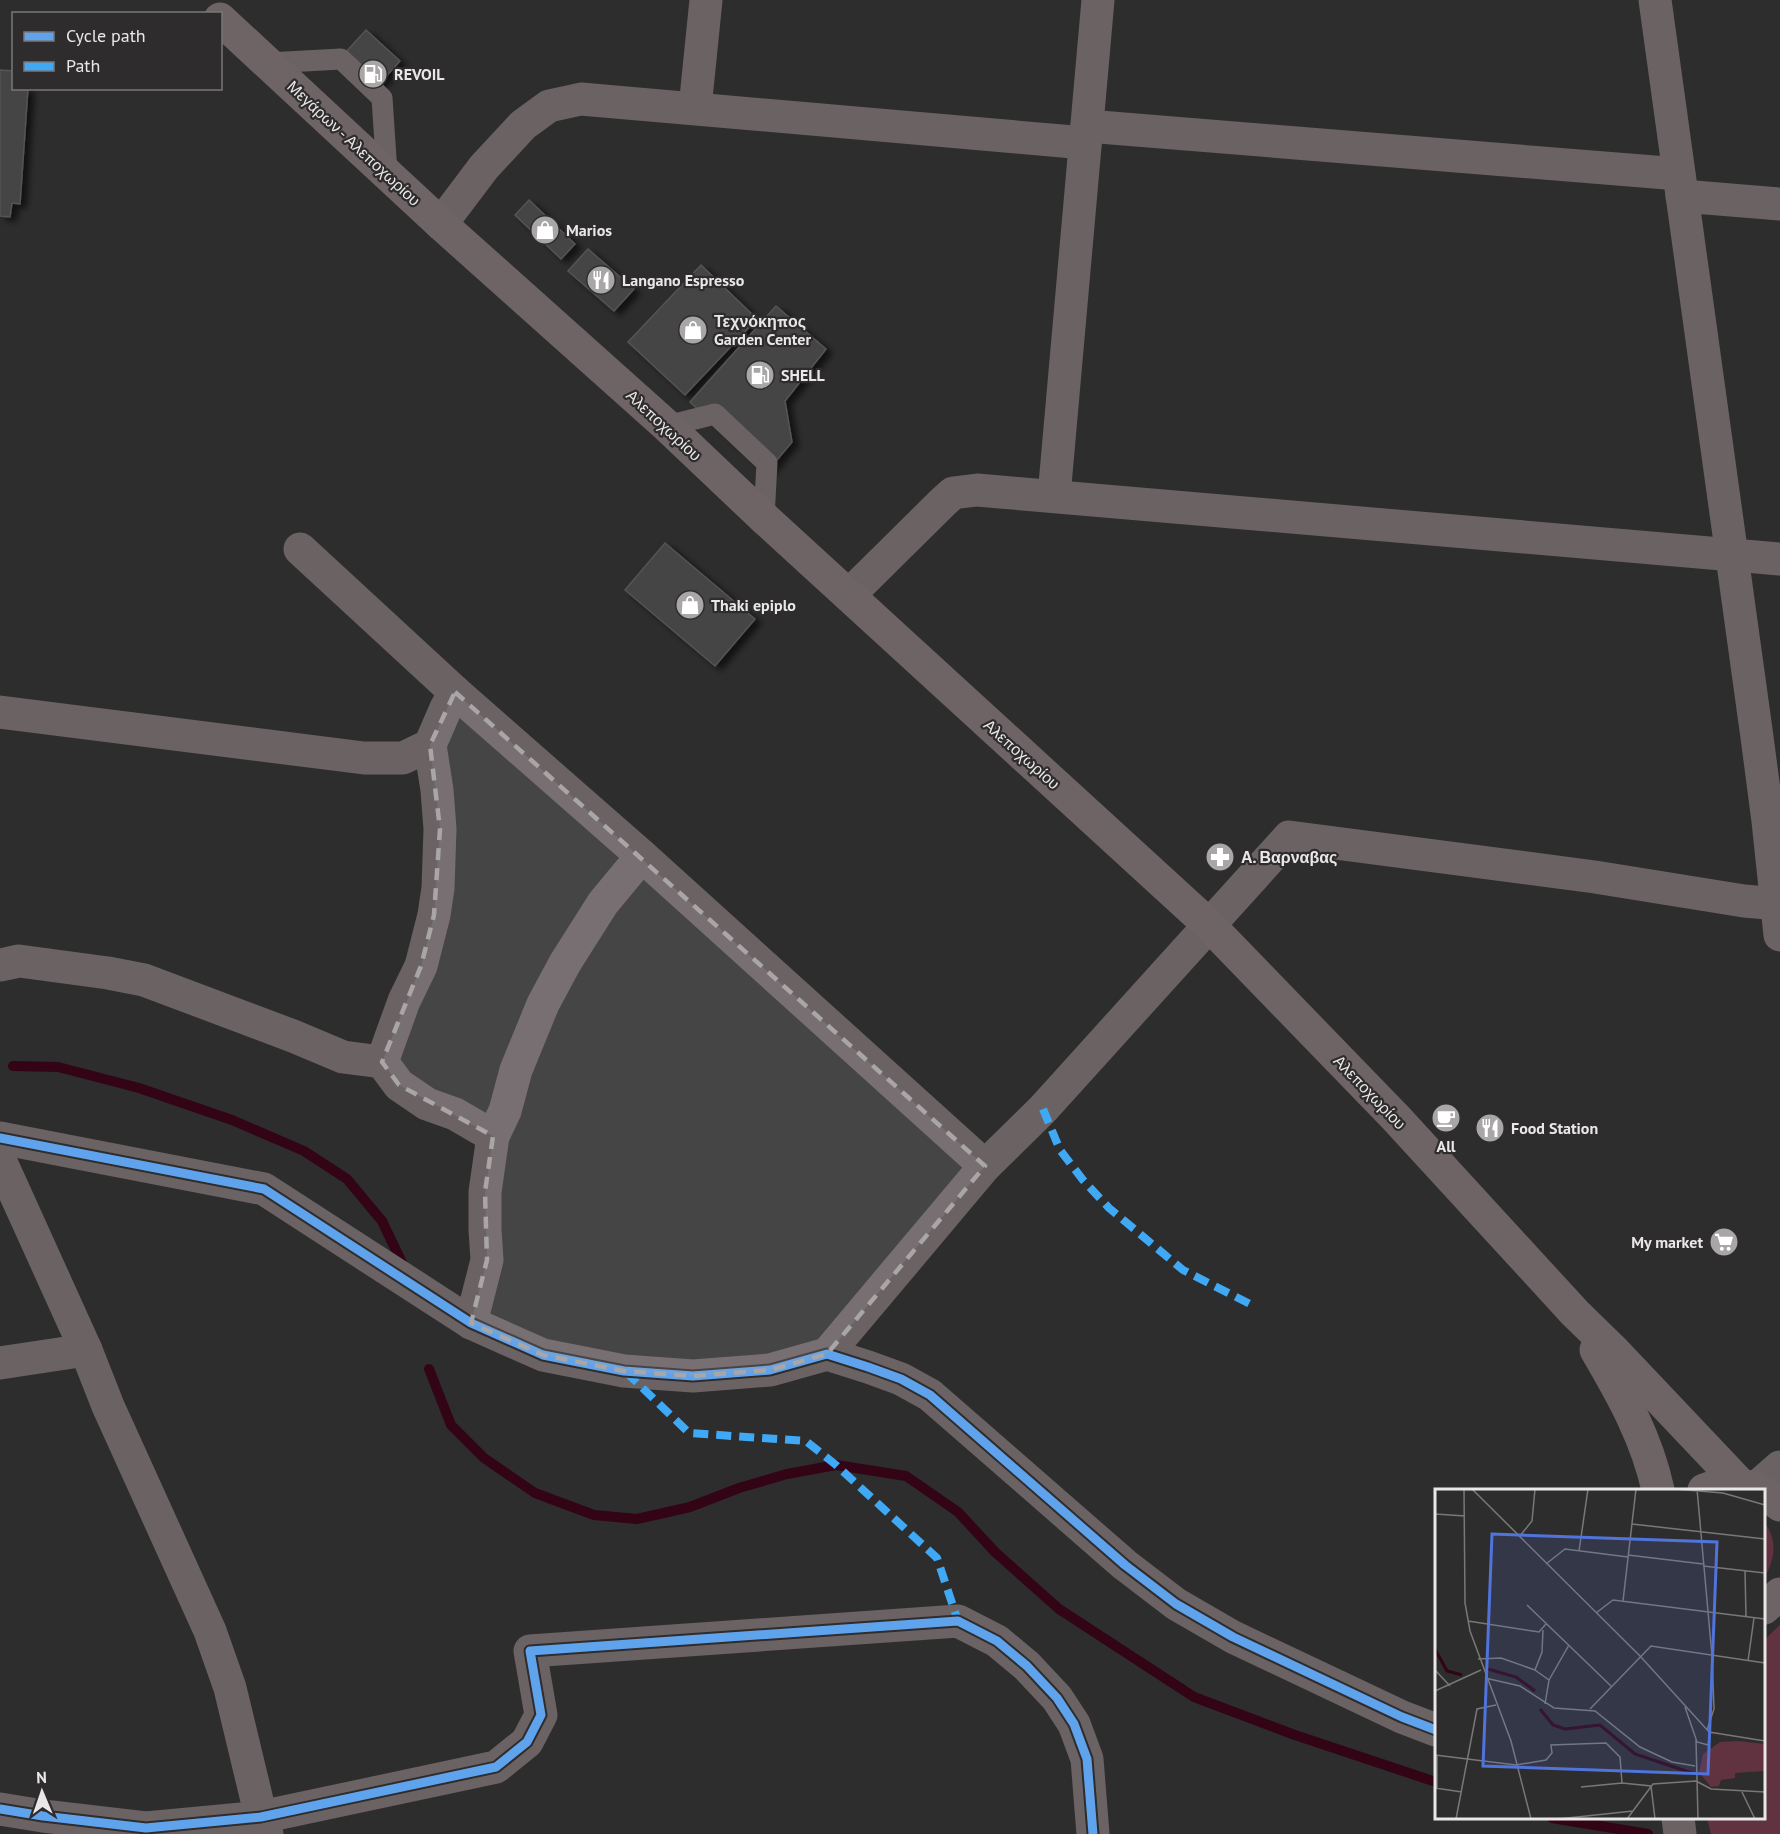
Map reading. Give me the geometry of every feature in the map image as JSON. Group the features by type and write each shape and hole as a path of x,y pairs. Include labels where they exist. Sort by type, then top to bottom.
{"main road":[{"path":"201,0 215,12"},
{"path":"222,21 268,63"},
{"name":"Μεγάρων - Αλεποχωρίου","path":"268,63 441,224"},
{"name":"Αλεποχωρίου","path":"441,224 667,426 764,518 1209,925 1396,1118 1575,1312 1759,1489"},
{"name":"Αλεποχωρίου","path":"1575,1312 1638,1427 1652,1464 1658,1489"},
{"path":"1710,1489 1723,1485 1740,1489"}],"street":[{"path":"219,12 230,0"},
{"path":"695,108 706,0"},
{"path":"1054,496 1098,0"},
{"path":"1655,0 1757,737 1779,915"},
{"path":"441,224 484,166 523,125 549,106 581,99 1086,135 1681,185 1780,204"},
{"path":"849,595 953,493 977,490 1780,559"},
{"path":"300,549 455,692 642,856 985,1166"},
{"path":"382,1062 404,1001 421,966 434,915 438,888 440,829 430,745 455,692"},
{"path":"0,712 364,758 403,759 430,745"},
{"path":"0,1138 264,1189 471,1323 543,1355 624,1371 693,1376 770,1370 827,1354 985,1166 1043,1109 1289,837 1595,877 1744,900 1779,915"},
{"path":"471,1323 487,1260 485,1192 493,1136 505,1111 516,1070 543,1004 565,963 603,903 642,856"},
{"path":"0,965 20,961 98,971 144,980 343,1057 382,1062 399,1085 427,1104 455,1114 493,1136"},
{"path":"0,1160 210,1631 230,1688 264,1825"},
{"path":"0,1363 86,1350"},
{"path":"827,1354 901,1380 930,1395 1125,1565 1176,1604 1244,1642 1402,1717 1435,1729"},
{"path":"1765,1495 1780,1467"},
{"path":"0,1809 146,1828 264,1825 496,1767 527,1742 541,1715 530,1651 958,1621 997,1641 1027,1666 1057,1698 1074,1725 1087,1759 1093,1834"},
{"path":"1678,1819 1680,1834"}],"lane":[{"path":"268,63 341,59 382,98 387,173"}],"highlighted area":[{"path":"455,692 985,1166 827,1354 770,1370 693,1376 624,1371 543,1355 471,1323 487,1260 485,1192 493,1136 399,1085 382,1062 421,966 434,915 440,829 430,745"}],"shaded area":[{"path":"1765,1524 1773,1543 1773,1557 1765,1576"},
{"path":"1780,1625 1780,1834 1711,1834 1707,1819 1765,1819 1765,1639"}],"building":[{"path":"366,30 400,61 371,93 336,63"},
{"path":"0,70 12,71 12,90 28,90 20,204 12,203 10,217 0,216"},
{"name":"Marios","path":"529,200 575,244 561,259 515,215"},
{"name":"Langano Espresso","path":"588,249 634,289 614,311 568,271"},
{"name":"Τεχνόκηπος Garden Center","path":"701,265 757,319 685,395 628,342"},
{"name":"SHELL","path":"776,306 826,349 785,401 792,442 766,473 690,402"},
{"name":"Thaki epiplo","path":"665,543 755,619 715,666 625,590"}],"waterway":[{"path":"13,1066 58,1067 139,1088 232,1120 304,1151 347,1179 382,1221 405,1269"},
{"path":"429,1369 451,1425 484,1458 535,1493 594,1515 637,1519 690,1507 739,1488 787,1474 836,1465 906,1476 958,1512 995,1552 1059,1609 1194,1697 1292,1734 1435,1782"},
{"path":"1558,1819 1648,1834"}],"marked path":[{"path":"1043,1109 1060,1150 1109,1208 1183,1270 1250,1304"},
{"path":"626,1372 689,1433 806,1441 836,1465 937,1558 958,1621"}],"cycle path":[{"path":"0,1138 264,1189 471,1323 543,1355 624,1371 693,1376 770,1370 827,1354 901,1379 930,1395 1125,1565 1176,1604 1233,1637 1402,1717 1435,1730"},
{"path":"0,1809 146,1828 261,1817 496,1767 527,1742 541,1715 530,1651 958,1621 997,1641 1027,1666 1057,1698 1074,1724 1087,1759 1093,1834"}],"place":[{"name":"REVOIL","path":"373,74"},
{"name":"Marios","path":"545,230"},
{"name":"Langano Espresso","path":"601,280"},
{"name":"Τεχνόκηπος Garden Center","path":"693,330"},
{"name":"SHELL","path":"760,375"},
{"name":"Thaki epiplo","path":"690,605"},
{"name":"Α. Βαρναβας","path":"1220,857"},
{"name":"All","path":"1446,1118"},
{"name":"Food Station","path":"1490,1128"},
{"name":"My market","path":"1724,1242"}]}
